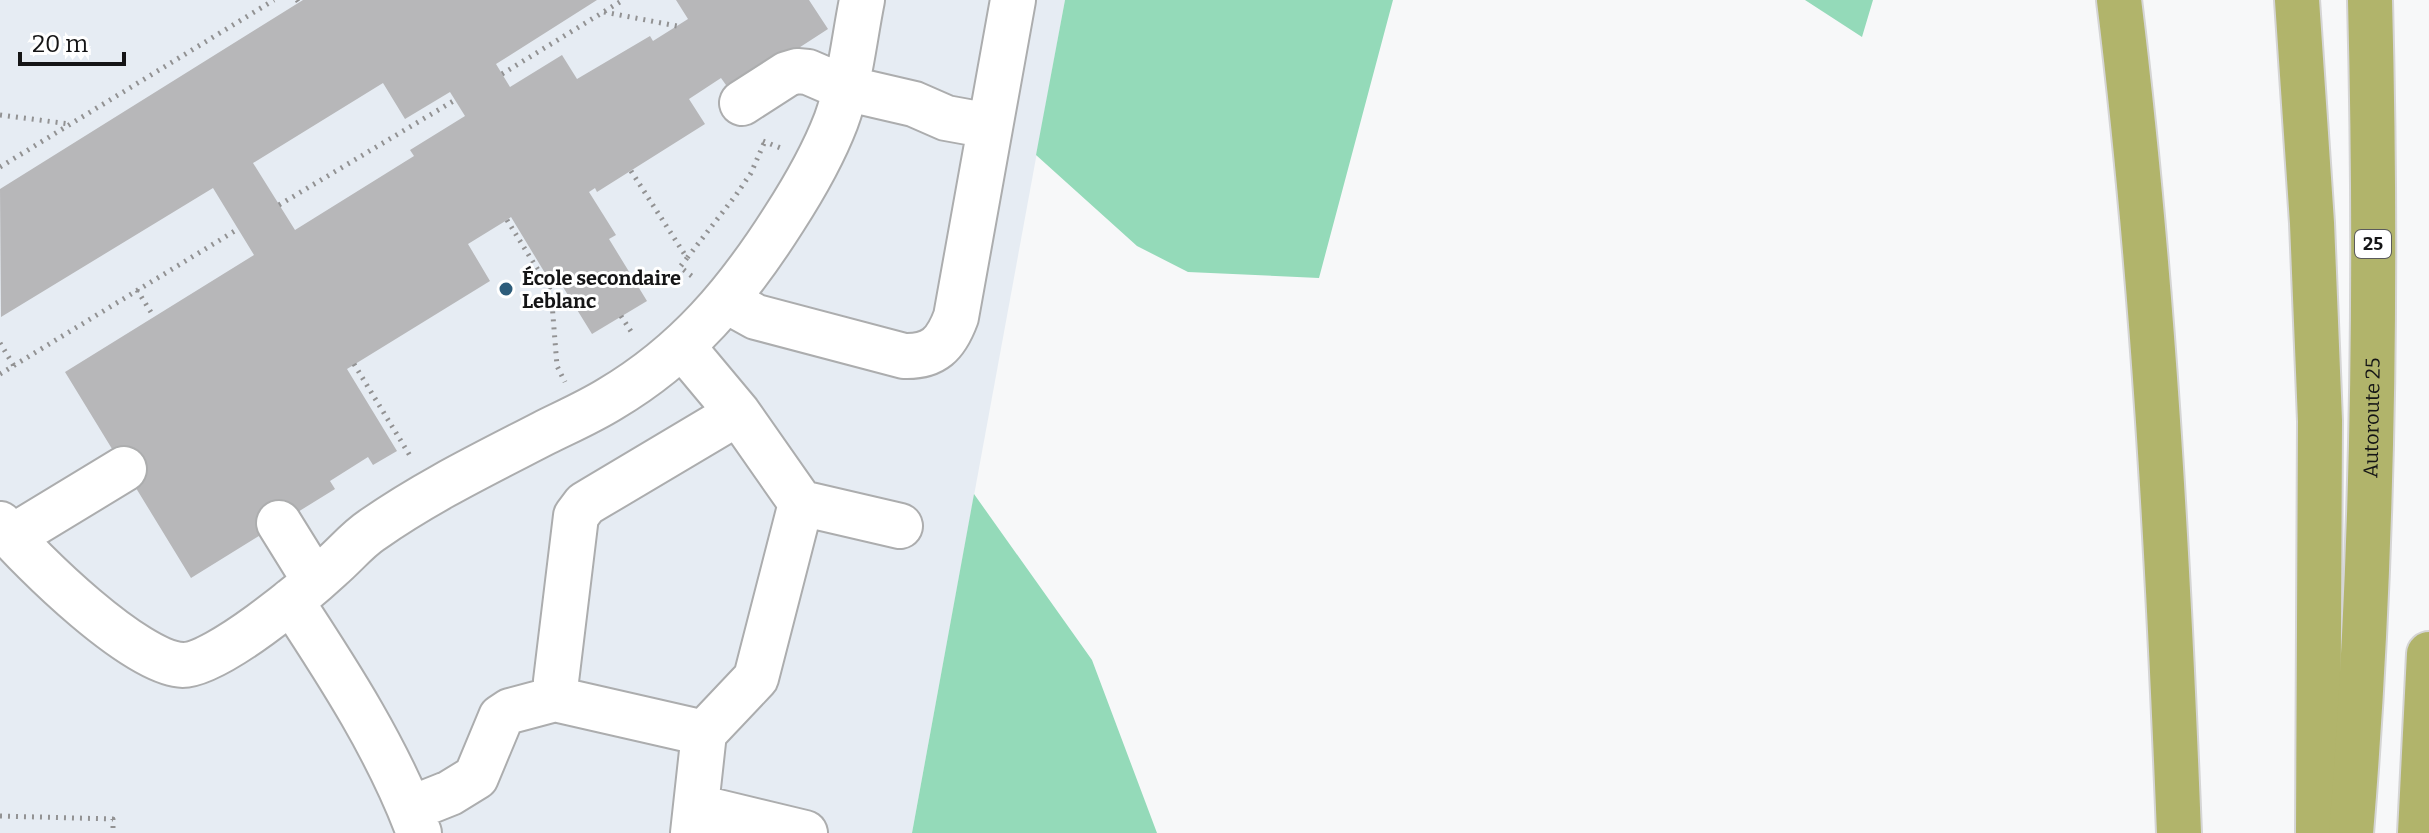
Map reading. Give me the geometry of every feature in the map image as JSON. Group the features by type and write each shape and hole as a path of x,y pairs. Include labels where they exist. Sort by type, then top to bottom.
{"highway":[{"path":"2119,0 2155,380 2179,833"},
{"path":"2297,0 2312,223 2320,421 2318,833"},
{"name":"Autoroute 25","path":"2351,833 2371,428 2373,169 2370,0"},
{"path":"2420,833 2429,654"}],"lane":[{"path":"124,469 6,531 86,607 125,638 154,658 170,664 187,665 233,642 303,591 369,531 440,487 608,401 682,346 713,292 765,249 809,177 837,119 862,0"},
{"path":"713,292 756,317 892,353 920,356 933,352 944,343 956,317 1013,0"},
{"path":"742,103 797,71 808,72 845,88 914,104 946,118 990,126"},
{"path":"682,346 738,413 801,503 900,526"},
{"path":"555,699 576,516 585,504 738,413"},
{"path":"801,503 756,678 704,733 695,820 805,833"},
{"path":"279,523 303,591 414,821 476,777 501,717 510,711 555,699 704,733"}],"path":[{"path":"0,167 274,0"},
{"path":"502,74 623,0"},
{"path":"603,12 677,26"},
{"path":"279,205 455,100"},
{"path":"0,115 71,124"},
{"path":"713,292 680,267 751,173 765,141"},
{"path":"631,171 687,258"},
{"path":"507,220 551,291 557,366 567,385"},
{"path":"0,374 238,229"},
{"path":"137,290 154,317"},
{"path":"0,343 14,366"},
{"path":"354,364 404,446"},
{"path":"0,816 113,819 113,833"}],"shaded area":[{"name":"École secondaire Leblanc","path":"0,0 1065,0 912,833 0,833"}],"green space":[{"path":"1065,0 1393,0 1319,278 1188,272 1137,246 1036,155"},
{"path":"1805,0 1873,0 1862,37"},
{"path":"974,494 1092,660 1157,833 912,833"}],"building":[{"path":"303,0 597,0 496,64 510,87 562,55 577,79 650,36 653,41 688,19 676,0 809,0 828,29 731,92 721,78 689,99 705,124 597,192 595,188 589,192 616,235 609,239 647,301 592,334 555,274 548,278 511,217 468,244 490,281 347,369 397,451 373,465 368,457 330,481 335,489 191,578 65,372 254,255 213,188 1,317 0,189","holes":["383,83 405,119 450,92 465,116 410,150 414,156 295,230 253,163"]}],"place":[{"name":"École secondaire Leblanc","path":"506,289"}]}
